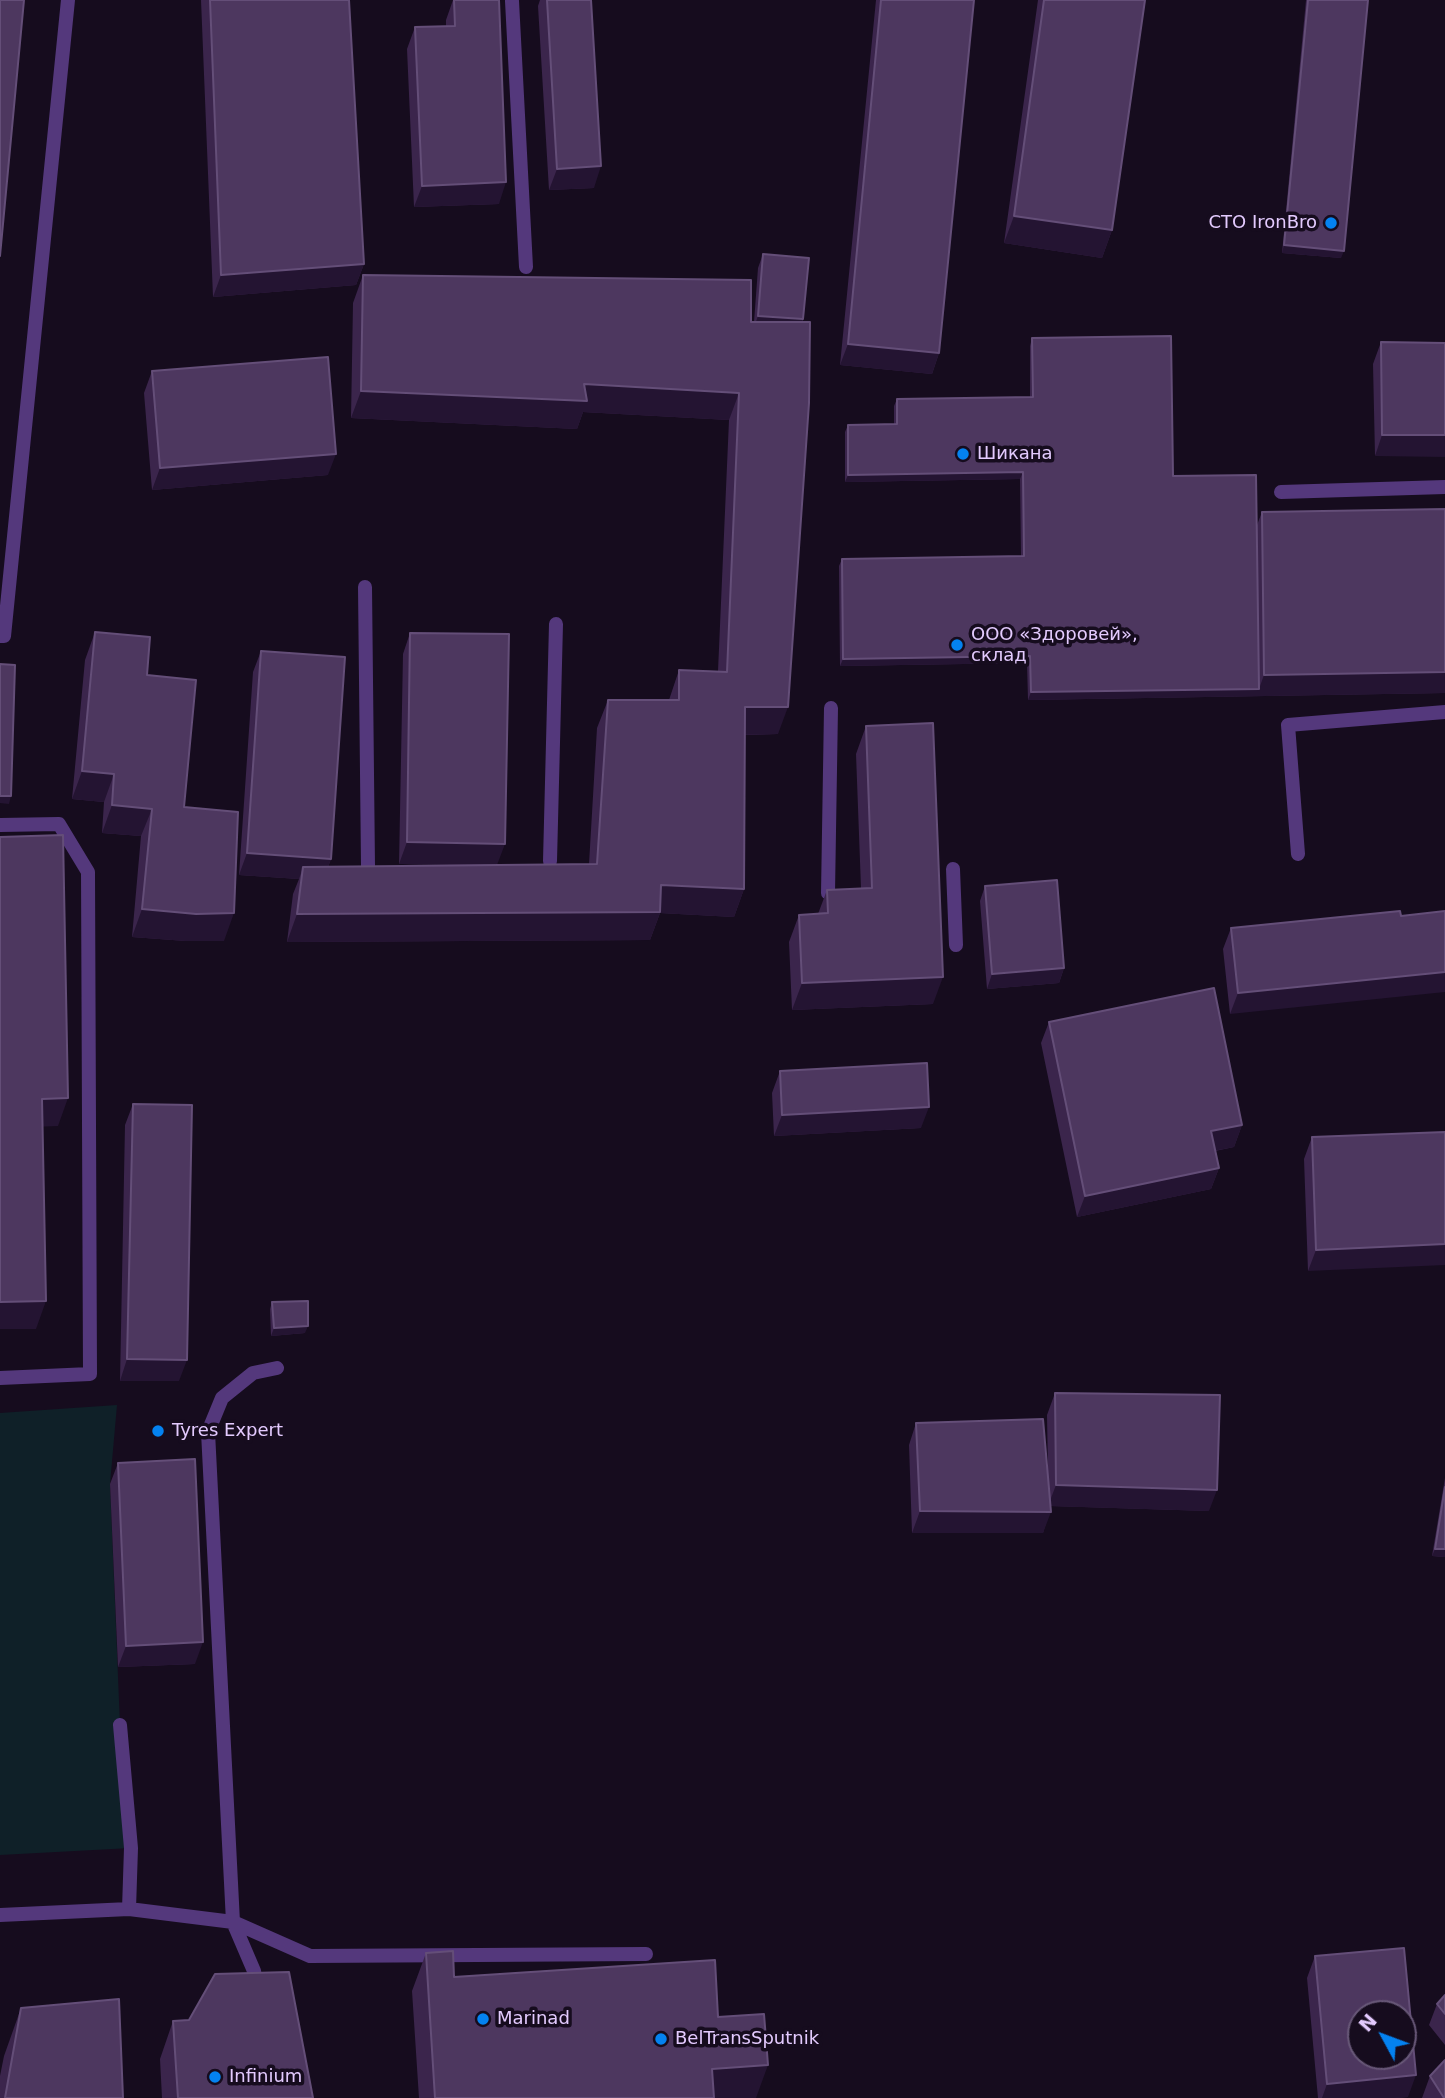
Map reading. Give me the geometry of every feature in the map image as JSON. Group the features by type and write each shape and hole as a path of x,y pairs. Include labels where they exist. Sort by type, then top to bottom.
{"lane":[{"path":"0,636 4,636 16,529 68,0"},
{"path":"512,1 526,267"},
{"path":"1280,492 1445,487"},
{"path":"365,587 368,866"},
{"path":"550,861 556,624"},
{"path":"828,893 831,708"},
{"path":"1298,854 1288,725 1445,712"},
{"path":"0,825 59,824 88,872 90,1360 90,1374 0,1378"},
{"path":"953,869 956,945"},
{"path":"260,2010 254,1971 233,1922 208,1432 222,1398 253,1373 277,1368"},
{"path":"120,1725 131,1849 129,1909"},
{"path":"0,1915 129,1909 233,1922 310,1956 646,1954"}],"shaded area":[{"path":"117,1405 110,1484 120,1725 131,1848 0,1855 0,1413"}],"building":[{"path":"0,0 24,0 0,256"},
{"path":"210,0 349,0 364,264 221,275"},
{"path":"454,0 499,0 506,182 422,186 415,27 455,26"},
{"path":"547,0 591,0 601,166 557,169"},
{"path":"881,0 974,0 939,353 848,344"},
{"path":"1044,0 1145,0 1112,230 1014,216"},
{"path":"1308,0 1368,0 1344,251 1284,245"},
{"path":"763,254 809,258 803,319 758,316"},
{"path":"363,275 751,280 751,322 810,322 809,403 788,707 745,707 744,889 661,885 660,912 297,914 303,867 597,864 608,700 679,700 679,670 727,672 739,393 584,384 587,401 361,391"},
{"path":"1171,336 1173,476 1256,475 1259,689 1031,692 1030,656 843,659 842,559 1024,556 1023,472 848,475 848,425 897,424 897,399 1033,397 1032,338"},
{"path":"1381,342 1445,343 1445,435 1382,435"},
{"path":"328,357 336,454 160,468 152,371"},
{"path":"1445,509 1445,672 1264,675 1262,512"},
{"path":"95,632 150,637 147,675 196,680 184,807 238,812 234,913 196,914 142,909 152,809 112,805 114,774 82,771"},
{"path":"410,633 509,634 505,844 407,842"},
{"path":"261,651 345,657 331,859 247,853"},
{"path":"0,664 15,665 11,796 0,796"},
{"path":"933,723 943,977 802,983 799,915 828,913 827,890 872,888 866,726"},
{"path":"63,835 68,1098 42,1099 46,1301 0,1302 0,837"},
{"path":"1057,880 1064,968 992,974 985,886"},
{"path":"1400,911 1401,916 1445,911 1445,972 1238,993 1231,928"},
{"path":"1214,988 1242,1125 1211,1131 1219,1168 1085,1196 1049,1022"},
{"path":"927,1063 929,1107 782,1115 780,1071"},
{"path":"133,1104 192,1105 187,1360 127,1359"},
{"path":"1445,1132 1445,1244 1316,1250 1312,1137"},
{"path":"308,1301 308,1326 274,1328 272,1302"},
{"path":"1055,1393 1220,1395 1217,1490 1056,1485"},
{"path":"1043,1419 1051,1512 920,1511 916,1423"},
{"path":"195,1459 203,1642 126,1646 118,1463"},
{"path":"1445,1487 1445,1549 1435,1549"},
{"path":"1404,1948 1409,2000 1347,2000 1347,2070 1416,2070 1416,2075 1327,2084 1315,1956"},
{"path":"453,1951 454,1977 715,1960 718,2017 764,2014 768,2065 712,2069 714,2098 435,2098 426,1953"},
{"path":"289,1972 313,2098 178,2098 173,2021 189,2020 215,1974"},
{"path":"1445,1995 1445,2014 1437,2004"},
{"path":"119,1999 123,2098 5,2098 21,2008"},
{"path":"1445,2060 1445,2098 1444,2098 1430,2076"}],"place":[{"name":"СТО IronBro","path":"1331,223"},
{"name":"Шикана","path":"963,454"},
{"name":"ООО «Здоровей», склад","path":"957,645"},
{"name":"Tyres Expert","path":"158,1431"},
{"name":"Marinad","path":"483,2019"},
{"name":"BelTransSputnik","path":"661,2039"},
{"name":"Infinium","path":"215,2077"}]}
